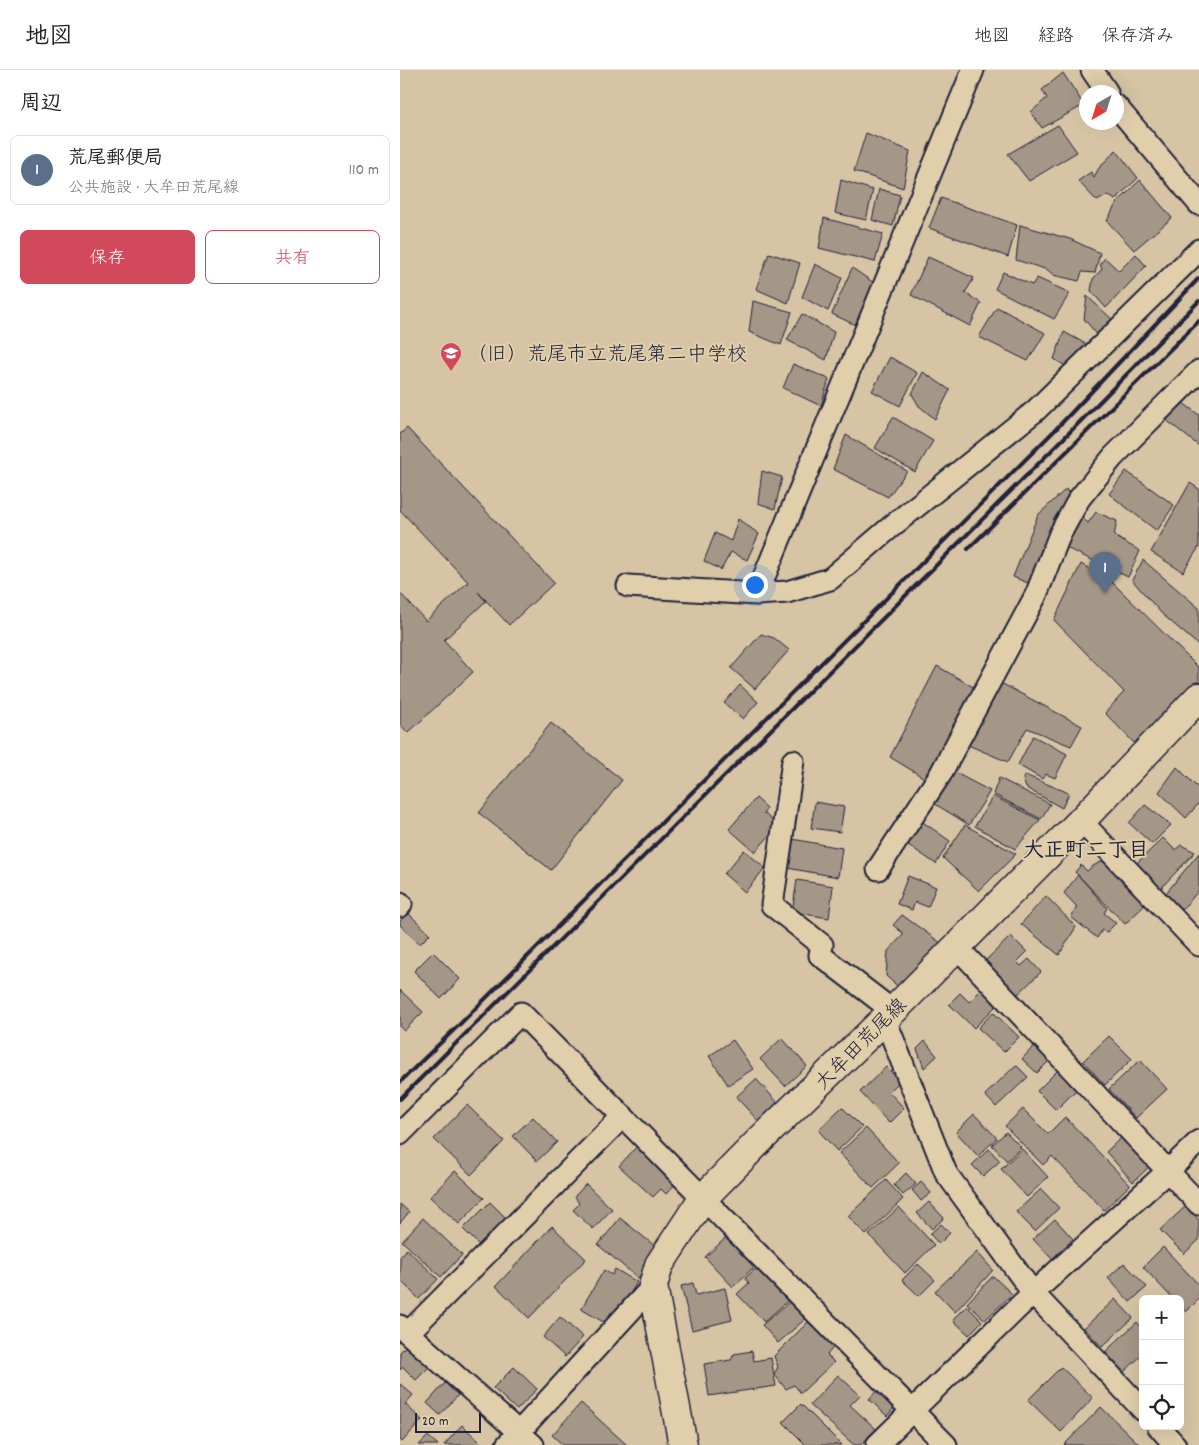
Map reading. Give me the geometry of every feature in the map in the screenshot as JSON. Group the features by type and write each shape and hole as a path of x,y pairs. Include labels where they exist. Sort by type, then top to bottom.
{"main road":[{"name":"大牟田荒尾線","path":"683,1445 653,1286 659,1265 703,1198 889,1015 1080,821 1196,707"}],"street":[{"path":"757,594 973,70"},
{"path":"1092,70 1102,85"},
{"path":"1124,115 1199,204"},
{"path":"628,586 757,594 787,592 830,579 892,526 1035,411 1199,250"},
{"path":"878,869 940,775 1036,595 1060,534 1079,499 1113,457 1199,371"},
{"path":"793,761 772,905 822,945 820,955 889,1015 946,1173 1033,1293 1139,1406"},
{"path":"1080,821 1199,945"},
{"path":"956,946 1199,1204"},
{"path":"400,1134 521,1013 913,1409 946,1445"},
{"path":"623,1116 404,1329 520,1441 653,1286"},
{"path":"877,1445 1033,1293 1199,1141"},
{"path":"1162,1430 1175,1445"}],"building":[{"path":"1063,73 1079,97 1079,108 1042,128 1031,112 1047,98 1042,90"},
{"path":"1058,125 1077,152 1029,181 1008,154"},
{"path":"866,133 910,151 903,188 854,171"},
{"path":"1116,150 1138,178 1115,200 1108,195 1097,201 1078,181 1091,172 1094,177 1099,168"},
{"path":"841,180 873,190 866,220 835,213"},
{"path":"1140,180 1172,218 1134,250 1107,221 1116,204"},
{"path":"879,189 900,195 893,226 872,220"},
{"path":"941,198 1017,225 1008,257 929,228"},
{"path":"824,218 883,234 875,262 819,248"},
{"path":"1020,225 1070,239 1100,253 1095,273 1082,272 1079,281 1053,275 1048,270 1016,260"},
{"path":"769,253 800,263 788,303 756,289"},
{"path":"1136,254 1146,266 1106,308 1091,291 1093,279 1102,269 1100,264 1105,258 1119,271"},
{"path":"928,257 974,278 965,293 981,303 970,326 911,295"},
{"path":"815,264 842,278 828,311 802,297"},
{"path":"852,268 877,285 862,328 832,314"},
{"path":"1003,272 1032,285 1037,278 1070,293 1054,319 995,289"},
{"path":"1087,296 1115,322 1100,338 1084,319"},
{"path":"753,301 792,312 781,345 749,332"},
{"path":"997,307 1045,333 1028,361 979,337"},
{"path":"802,314 834,332 826,360 787,340"},
{"path":"1064,332 1086,344 1082,355 1077,354 1069,368 1054,359"},
{"path":"890,357 917,373 900,406 872,391"},
{"path":"793,364 829,379 821,406 783,388"},
{"path":"923,372 950,390 935,419 919,406 912,394"},
{"path":"1178,399 1199,415 1199,446 1165,419"},
{"path":"893,417 933,441 915,472 875,448"},
{"path":"407,428 554,583 509,625 478,592 486,601 444,640 473,672 408,733 400,724 400,593 426,621 468,582 400,510 400,434"},
{"path":"846,435 907,471 888,497 833,469"},
{"path":"762,471 782,477 775,509 758,503"},
{"path":"1126,471 1174,505 1157,531 1109,494"},
{"path":"1190,483 1199,489 1199,547 1183,572 1151,552"},
{"path":"1066,489 1071,498 1053,519 1057,525 1033,585 1013,577 1038,515"},
{"path":"1096,512 1117,521 1114,536 1140,551 1128,577 1060,545 1078,514 1088,523"},
{"path":"738,519 759,534 747,560 731,552 721,570 704,561 715,533 731,541"},
{"path":"1143,560 1199,608 1199,643 1197,644 1162,614 1132,580"},
{"path":"1081,564 1112,582 1199,668 1199,684 1137,746 1105,713 1124,692 1054,620"},
{"path":"761,634 774,638 789,650 755,689 731,668"},
{"path":"937,666 975,688 926,779 890,757"},
{"path":"997,681 1082,726 1071,746 1027,728 1008,762 968,745"},
{"path":"740,685 758,702 743,719 724,703"},
{"path":"551,723 622,780 551,870 479,813"},
{"path":"1033,736 1067,754 1055,778 1046,774 1042,779 1018,765"},
{"path":"1177,767 1199,789 1199,803 1186,818 1159,792"},
{"path":"950,770 990,791 969,825 932,802"},
{"path":"1025,775 1069,793 1062,808 1026,788 1023,779"},
{"path":"999,778 1050,804 1041,819 993,794"},
{"path":"993,796 1040,820 1015,849 975,826"},
{"path":"756,798 767,808 764,813 778,826 755,852 729,829"},
{"path":"815,802 844,807 840,832 811,828"},
{"path":"1145,805 1171,825 1152,844 1129,823"},
{"path":"917,818 950,841 936,864 901,840"},
{"path":"965,825 1016,854 979,891 943,858"},
{"path":"1163,838 1175,850 1181,845 1195,852 1160,889 1137,863"},
{"path":"792,839 842,848 838,877 787,868"},
{"path":"744,850 765,868 745,892 724,874"},
{"path":"1199,853 1199,890 1182,910 1166,893"},
{"path":"1103,861 1145,905 1125,924 1075,872 1081,865 1087,871"},
{"path":"1078,875 1107,908 1104,913 1116,923 1107,932 1102,930 1097,938 1071,917 1077,907 1064,893"},
{"path":"908,876 936,887 928,907 915,902 912,910 897,904"},
{"path":"797,880 833,886 829,918 792,912"},
{"path":"1046,896 1076,927 1059,955 1021,924"},
{"path":"408,913 430,934 420,944 400,925 400,921"},
{"path":"902,915 945,946 902,990 886,976 888,951 904,934 893,925"},
{"path":"1011,936 1027,952 1017,962 1021,966 1029,959 1041,972 1017,995 985,961"},
{"path":"433,952 460,979 441,999 414,971"},
{"path":"400,990 423,1012 404,1031 400,1027"},
{"path":"981,990 997,1005 974,1028 949,1004 960,993 969,1002"},
{"path":"993,1012 1019,1037 1004,1052 978,1028"},
{"path":"1109,1036 1132,1059 1105,1085 1083,1061"},
{"path":"782,1038 807,1066 785,1086 760,1059"},
{"path":"733,1040 753,1069 728,1085 709,1056"},
{"path":"925,1041 937,1056 924,1068 917,1049"},
{"path":"1035,1045 1050,1060 1037,1073 1022,1059"},
{"path":"1140,1060 1167,1089 1136,1118 1109,1089"},
{"path":"1016,1065 1028,1077 996,1107 985,1095"},
{"path":"886,1067 900,1081 889,1092 904,1108 889,1123 860,1092"},
{"path":"1058,1070 1077,1089 1056,1110 1037,1091"},
{"path":"756,1079 781,1106 761,1124 736,1097"},
{"path":"467,1105 504,1141 471,1175 434,1139"},
{"path":"842,1107 862,1127 837,1151 818,1130"},
{"path":"1023,1109 1048,1134 1065,1117 1130,1185 1104,1210 1052,1156 1043,1165 1005,1126"},
{"path":"974,1114 997,1138 978,1156 956,1132"},
{"path":"533,1117 557,1142 537,1161 513,1136"},
{"path":"866,1128 899,1163 873,1188 839,1153"},
{"path":"1006,1132 1021,1147 1007,1161 992,1145"},
{"path":"1124,1135 1152,1164 1133,1182 1106,1152"},
{"path":"640,1143 679,1180 666,1194 661,1189 653,1197 619,1166"},
{"path":"989,1149 1000,1161 983,1176 972,1165"},
{"path":"1022,1149 1048,1177 1027,1197 1001,1169"},
{"path":"455,1171 484,1198 459,1224 430,1197"},
{"path":"906,1173 916,1184 903,1195 894,1185"},
{"path":"886,1180 903,1199 866,1235 848,1216"},
{"path":"921,1182 931,1193 921,1201 912,1190"},
{"path":"586,1184 612,1209 593,1229 573,1210 579,1204 575,1196"},
{"path":"1041,1189 1059,1208 1035,1231 1016,1212"},
{"path":"490,1202 507,1219 480,1246 463,1229"},
{"path":"929,1202 944,1218 932,1229 917,1213"},
{"path":"400,1204 409,1212 400,1223"},
{"path":"1186,1206 1199,1220 1199,1240 1184,1254 1160,1230"},
{"path":"899,1207 934,1245 905,1273 869,1235"},
{"path":"423,1218 462,1255 441,1277 402,1241"},
{"path":"620,1218 660,1250 638,1278 598,1245"},
{"path":"1055,1219 1073,1239 1052,1259 1033,1239"},
{"path":"941,1224 950,1233 939,1244 930,1234"},
{"path":"552,1226 586,1259 529,1318 496,1286"},
{"path":"729,1235 757,1264 733,1287 705,1257"},
{"path":"1163,1247 1199,1285 1199,1299 1186,1312 1184,1310 1184,1295 1169,1295 1143,1267"},
{"path":"407,1249 438,1279 419,1299 400,1280 400,1257"},
{"path":"977,1252 993,1270 955,1312 935,1291"},
{"path":"762,1263 793,1296 764,1322 737,1294 749,1283 745,1278"},
{"path":"1124,1263 1147,1287 1130,1302 1108,1278"},
{"path":"918,1264 935,1280 919,1296 902,1280"},
{"path":"615,1269 637,1282 617,1316 611,1312 605,1323 581,1309 604,1270 612,1275"},
{"path":"993,1276 1012,1294 985,1320 967,1303"},
{"path":"693,1283 696,1295 725,1288 732,1320 692,1330 681,1286"},
{"path":"795,1297 811,1314 778,1343 762,1325"},
{"path":"1115,1299 1133,1318 1102,1347 1084,1328"},
{"path":"967,1306 982,1321 969,1335 953,1320"},
{"path":"560,1317 583,1337 565,1357 543,1337"},
{"path":"823,1320 840,1339 827,1355 834,1362 801,1393 794,1385 786,1389 774,1374 778,1367 774,1356 808,1322 815,1329"},
{"path":"1137,1322 1139,1324 1139,1358 1124,1372 1105,1352"},
{"path":"406,1346 429,1367 416,1380 403,1367 400,1370 400,1352"},
{"path":"752,1351 754,1361 771,1358 776,1386 709,1396 704,1364 731,1360 734,1354"},
{"path":"514,1367 537,1389 517,1410 493,1388"},
{"path":"1061,1367 1093,1398 1061,1432 1028,1400"},
{"path":"838,1375 860,1395 850,1405 876,1429 861,1445 854,1445 810,1405"},
{"path":"445,1383 458,1395 440,1415 427,1403"},
{"path":"400,1384 413,1395 405,1404 422,1420 402,1442 400,1440"},
{"path":"881,1386 899,1402 887,1416 869,1399"},
{"path":"581,1403 627,1445 563,1445 552,1435"},
{"path":"801,1404 842,1445 806,1445 783,1422"},
{"path":"1101,1407 1140,1445 1064,1445"},
{"path":"462,1425 483,1445 444,1445"},
{"path":"428,1436 438,1445 419,1445"}],"railway":[{"path":"400,1082 1056,429 1199,278"},
{"path":"400,1099 1060,442 1199,301"},
{"path":"968,549 1199,321"}],"place":[{"name":"（旧）荒尾市立荒尾第二中学校","path":"451,372"},
{"name":"荒尾郵便局","path":"1105,593"}],"district":[{"name":"大正町二丁目","path":"1086,849"}]}
